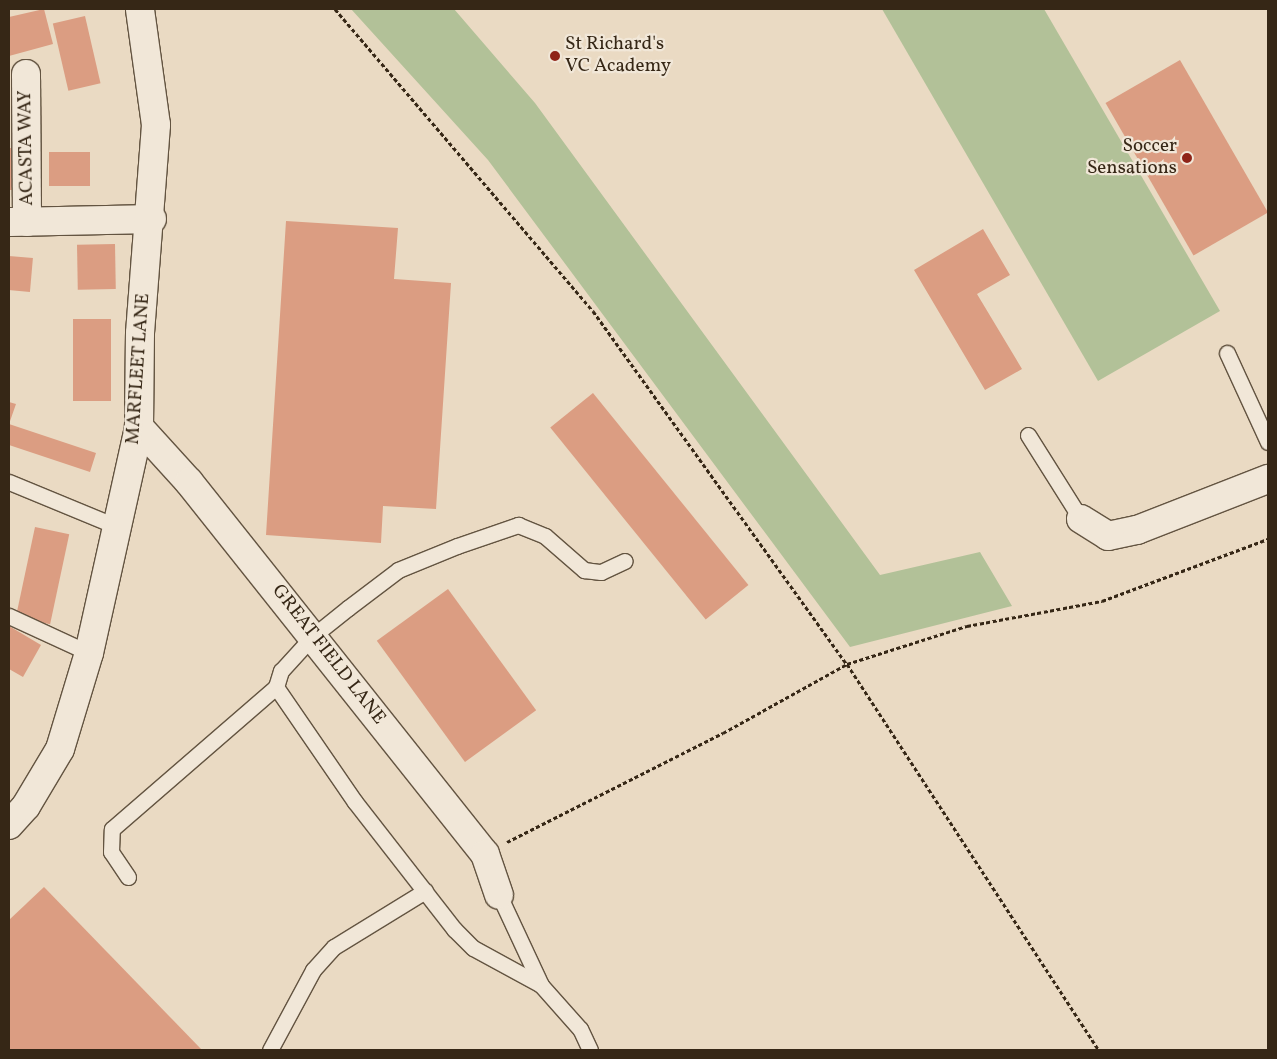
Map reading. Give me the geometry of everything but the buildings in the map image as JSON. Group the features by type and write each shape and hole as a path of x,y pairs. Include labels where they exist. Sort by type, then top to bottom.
{"street":[{"name":"MARFLEET LANE","path":"9,825 26,806 60,749 89,654 139,427 140,333 152,219 156,125 140,9"},
{"name":"ACASTA WAY","path":"26,74 18,222 152,219"},
{"name":"GREAT FIELD LANE","path":"139,427 189,482 484,854 499,895"},
{"path":"1081,519 1108,536 1136,530 1268,479"}],"lane":[{"path":"1227,353 1268,442"},
{"path":"1028,435 1081,519"},
{"path":"9,482 116,526"},
{"path":"128,878 111,852 112,829 276,687 281,671 313,636 398,570 518,525 545,536 584,570 600,572 625,561"},
{"path":"9,616 89,654"},
{"path":"276,687 355,802 424,891 473,948 541,984"},
{"path":"270,1050 313,970 334,947 424,891"},
{"path":"499,895 541,984 570,1016 590,1050"}],"path":[{"path":"335,9 593,311 847,664 1099,1050"},
{"path":"484,854 723,733 847,664 967,626 1102,601 1268,539"}],"green space":[{"path":"351,9 454,9 535,103 880,575 980,552 1012,606 850,647 488,160"},
{"path":"882,9 1044,9 1220,311 1098,381"}],"place":[{"name":"St Richard's VC Academy","path":"555,56"},
{"name":"Soccer Sensations","path":"1187,158"}]}
